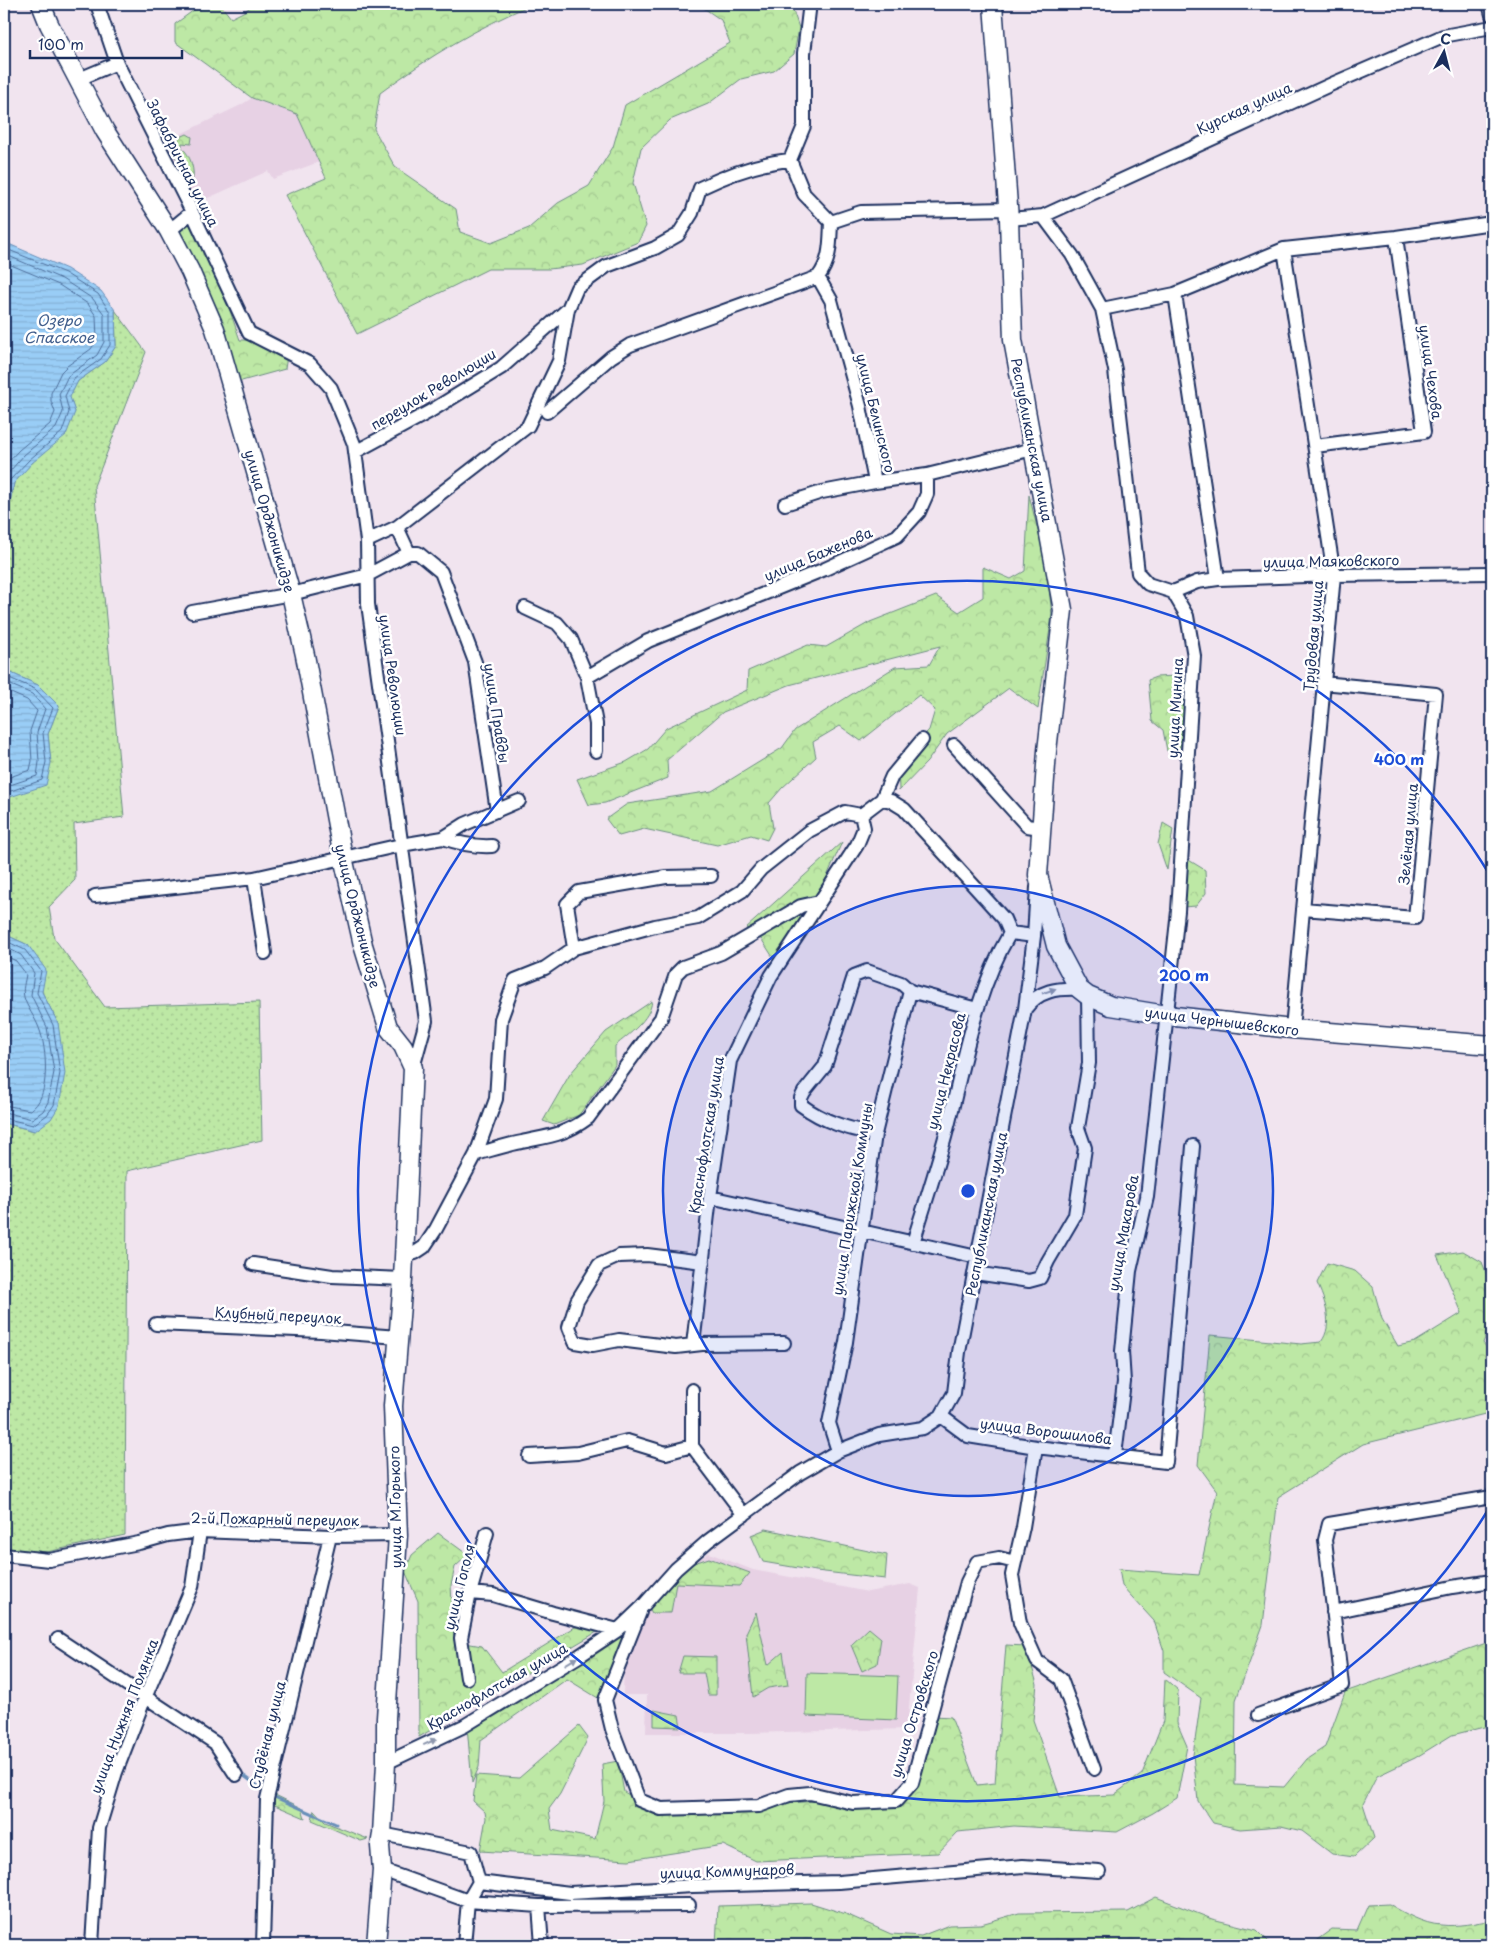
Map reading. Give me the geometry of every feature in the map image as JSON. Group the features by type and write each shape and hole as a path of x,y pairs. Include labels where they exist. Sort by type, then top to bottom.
{"street":[{"name":"улица Орджоникидзе","path":"41,4 49,24 105,131 169,231 190,271 215,329 291,594 305,655 343,857 362,945 388,1027 403,1046 413,1068"},
{"name":"Зафабричная улица","path":"97,4 117,64 192,212 249,333"},
{"name":"Республиканская улица","path":"941,1416 954,1393 959,1352 1025,1009 1034,936 1047,751 1063,610 1013,340 1009,214 993,4"},
{"path":"1489,4 1492,15"},
{"path":"547,412 611,357 630,345 818,277 826,267 830,251 831,222 804,194 790,160 804,126 804,53 809,11"},
{"name":"Курская улица","path":"1009,214 1043,216 1332,84 1443,36 1492,27"},
{"path":"79,79 117,64"},
{"path":"367,541 397,527 528,426 559,360 568,309 578,288 607,266 655,248 678,235 692,213 700,188 730,174 770,162 790,160"},
{"path":"169,231 192,212"},
{"path":"831,222 861,212 1009,214"},
{"path":"1043,216 1072,255 1102,309 1115,370 1138,573 1148,584 1173,592"},
{"path":"1102,309 1175,294 1284,249 1396,237 1492,223"},
{"name":"улица Чехова","path":"1315,446 1424,432 1396,237"},
{"name":"Трудовая улица","path":"1284,249 1334,575 1292,1029"},
{"name":"улица Белинского","path":"818,277 831,300 860,406 875,482 927,475"},
{"path":"1175,294 1218,579"},
{"name":"переулок Революции","path":"355,452 429,412 501,368 568,309"},
{"name":"улица Революции","path":"249,333 310,364 331,388 354,444 367,541 368,604 426,1021 413,1068"},
{"path":"927,475 1033,449"},
{"name":"улица Баженова","path":"587,677 648,641 825,569 897,536 919,512 927,494 927,475"},
{"path":"785,504 822,492 875,482"},
{"path":"192,612 291,594 368,575 409,553 397,527"},
{"name":"улица Правды","path":"409,553 418,553 440,572 475,662 497,812"},
{"name":"улица Маяковского","path":"1173,592 1197,582 1218,579 1492,573"},
{"name":"улица Минина","path":"1166,1015 1178,912 1194,656 1187,616 1173,592"},
{"path":"525,608 557,623 571,639 587,677 596,724 596,751"},
{"name":"Зелёная улица","path":"1303,909 1415,918 1436,694 1323,683"},
{"path":"404,1256 415,1253 424,1247 436,1229 476,1154 496,1099 501,1019 515,980 545,968 574,948 655,926 698,918 742,890 761,869 809,831 845,812 860,815 882,799 892,776 922,740"},
{"path":"954,745 1027,826 1041,828"},
{"path":"882,799 891,801 904,809 1004,919 1010,933 1034,936"},
{"path":"94,896 254,878 343,857 443,838 464,824 497,812 519,800"},
{"name":"Краснофлотская улица","path":"693,1345 710,1196 730,1061 772,976 856,845 864,828 860,815"},
{"path":"443,838 459,844 477,847 492,846"},
{"path":"975,1273 1029,1281 1040,1278 1074,1215 1085,1148 1078,1128 1088,1063 1084,992 1056,946 1038,875"},
{"path":"574,948 567,904 579,892 666,877 711,876"},
{"path":"254,878 265,953"},
{"path":"476,1154 520,1142 555,1136 573,1129 588,1118 661,1018 674,985 676,974 683,967 721,953 801,906 819,902"},
{"name":"улица Некрасова","path":"913,1243 946,1134 985,982 996,957 1010,933"},
{"path":"875,1134 845,1128 814,1115 801,1105 801,1098 804,1092 825,1066 854,976 867,971 902,983 910,991 977,1010"},
{"path":"1025,1009 1029,1003 1042,993 1060,988 1084,992"},
{"name":"улица Парижской Коммуны","path":"838,1451 829,1422 846,1342 875,1134 910,991"},
{"name":"улица Чернышевского","path":"1084,992 1111,1006 1166,1015 1292,1029 1492,1045"},
{"name":"улица Макарова","path":"1115,1455 1124,1382 1122,1351 1130,1271 1147,1197 1166,1015"},
{"name":"улица М.Горького","path":"376,1945 382,1870 380,1846 386,1763 386,1718 398,1535 393,1406 403,1279 413,1068"},
{"name":"улица Ворошилова","path":"941,1416 968,1436 1036,1447 1166,1462 1193,1146"},
{"path":"710,1196 977,1257"},
{"path":"703,1262 647,1255 619,1256 599,1265 577,1301 569,1327 575,1342 592,1345 618,1340 676,1347 784,1343"},
{"path":"253,1264 332,1276 403,1279"},
{"name":"Клубный переулок","path":"156,1324 321,1331 398,1337"},
{"path":"692,1390 692,1446 744,1515 800,1473 838,1451 879,1435 923,1428 941,1416"},
{"path":"529,1456 578,1453 627,1441 666,1453 692,1446"},
{"path":"1036,1447 1023,1527 1012,1576 1020,1622 1038,1661 1061,1679 1094,1769"},
{"path":"1258,1715 1342,1685 1325,1540 1329,1524 1492,1497"},
{"name":"Краснофлотская улица","path":"386,1763 464,1726 618,1630 642,1607 676,1569 708,1541 744,1515"},
{"name":"2-й Пожарный переулок","path":"4,1555 49,1560 139,1543 168,1535 200,1531 330,1536 398,1535"},
{"name":"улица Нижняя Полянка","path":"92,1945 99,1828 116,1772 192,1586 200,1531"},
{"name":"улица Гоголя","path":"467,1678 461,1638 470,1593 488,1533"},
{"name":"Студёная улица","path":"263,1945 267,1799 330,1536"},
{"name":"улица Островского","path":"639,1800 661,1809 760,1806 789,1795 810,1793 854,1803 896,1801 912,1782 967,1582 977,1562 999,1558 1015,1562"},
{"path":"1333,1612 1452,1587 1492,1581"},
{"path":"470,1593 493,1595 618,1630"},
{"name":"Краснофлотская улица","path":"639,1800 612,1729 605,1700 642,1607"},
{"path":"58,1640 215,1743 236,1776"},
{"path":"382,1834 471,1852 479,1882 468,1901 464,1945"},
{"name":"улица Коммунаров","path":"479,1882 570,1893 693,1886 839,1882 1023,1866 1098,1871"},
{"path":"382,1870 468,1901 540,1906 690,1905"},
{"path":"540,1906 542,1945"}],"shaded area":[{"path":"252,98 297,114 319,162 273,179 268,171 197,203 166,141"},
{"path":"709,1553 753,1570 868,1592 910,1584 920,1588 907,1729 748,1733 646,1733 647,1695 623,1695 624,1659 641,1620 675,1575"}],"green space":[{"path":"220,4 231,18 254,4 533,4 454,44 416,67 380,93 374,129 395,167 456,209 460,232 491,243 529,228 558,203 589,186 613,147 625,105 730,43 721,20 698,4 791,4 799,28 794,54 774,71 741,79 708,104 670,120 641,148 633,183 646,226 638,242 583,265 549,269 488,269 357,334 285,195 326,178 297,114 252,98 175,42 175,24 194,10"},
{"path":"187,134 192,137 191,144 182,143 182,148 188,154 192,163 192,181 187,180 172,149 174,140"},
{"path":"190,220 230,311 240,340 252,340 287,356 285,369 238,382 177,233"},
{"path":"115,310 146,352 94,486 124,817 74,824 75,880 49,907 54,938 105,1007 259,1002 262,1140 127,1171 125,1535 47,1552 4,1548 4,1123 34,1131 58,1023 42,992 28,945 4,934 4,886 9,881 5,813 10,796 51,763 48,734 59,706 38,685 9,672 4,645 5,525 14,483 75,412 69,397 78,381 105,362 116,346"},
{"path":"1029,495 1046,563 1052,615 1038,709 1009,688 947,734 927,762 899,791 898,762 929,730 935,710 919,695 861,741 840,726 813,742 816,757 782,788 769,803 773,828 767,840 751,835 717,845 644,829 619,836 606,819 627,804 712,791 782,748 795,730 895,667 929,665 940,646 789,685 723,712 667,760 668,778 605,803 589,805 577,779 626,762 648,749 666,728 747,690 748,671 808,645 826,647 870,622 936,596 959,612 983,597 983,567 1011,579 1025,571"},
{"path":"1176,676 1186,681 1185,728 1179,750 1167,751 1163,730 1152,721 1148,680 1156,677"},
{"path":"1163,823 1173,829 1167,870 1158,844"},
{"path":"842,842 818,897 776,962 762,940 746,928"},
{"path":"1187,859 1205,870 1206,893 1196,906 1183,907"},
{"path":"652,1001 643,1020 615,1046 615,1065 579,1115 554,1125 543,1121 570,1074 606,1032"},
{"path":"1463,1251 1482,1262 1492,1288 1492,1319 1483,1343 1492,1354 1492,1420 1485,1414 1363,1444 1278,1497 1263,1625 1236,1700 1235,1785 1284,1787 1307,1759 1325,1747 1345,1692 1492,1641 1492,1725 1452,1735 1415,1758 1377,1776 1363,1804 1374,1838 1354,1857 1332,1854 1302,1831 1281,1826 1240,1829 1213,1823 1198,1801 1193,1755 1201,1698 1164,1672 1164,1651 1154,1621 1122,1586 1119,1569 1199,1575 1217,1491 1198,1465 1210,1335 1301,1344 1321,1342 1325,1335 1328,1321 1323,1297 1317,1283 1327,1263 1355,1271 1373,1287 1382,1319 1398,1346 1415,1342 1462,1313 1437,1255"},
{"path":"766,1529 887,1555 885,1579 816,1571 763,1562 751,1535"},
{"path":"438,1533 468,1555 455,1567 451,1585 454,1641 482,1646 502,1672 575,1627 602,1629 419,1737 418,1601 405,1571 412,1555"},
{"path":"709,1558 750,1573 739,1586 676,1583 671,1613 652,1613 648,1606 682,1567"},
{"path":"756,1612 768,1665 783,1652 788,1685 768,1688 753,1697 746,1633"},
{"path":"869,1628 881,1638 877,1664 862,1671 851,1645"},
{"path":"623,1633 598,1698 567,1679 481,1740 479,1767 472,1783 467,1726"},
{"path":"1006,1645 1026,1646 1037,1684 1033,1720 1060,1797 1114,1795 1142,1774 1163,1721 1165,1679 1178,1690 1177,1723 1187,1746 1177,1798 1117,1832 1014,1826 958,1832 938,1853 756,1861 723,1845 629,1860 480,1851 486,1818 485,1812 473,1801 476,1775 519,1778 579,1726 588,1738 560,1794 549,1809 552,1830 595,1839 604,1801 602,1764 618,1761 624,1792 659,1812 817,1801 851,1809 892,1808 903,1802 934,1716 951,1717 977,1785 995,1783"},
{"path":"683,1656 716,1657 716,1695 708,1695 704,1673 678,1673"},
{"path":"807,1673 898,1676 896,1720 806,1716"},
{"path":"654,1710 679,1715 681,1727 654,1726"},
{"path":"271,1793 302,1808 305,1818 270,1803"},
{"path":"314,1810 325,1822 368,1839 361,1841 312,1820"},
{"path":"1156,1897 1212,1919 1257,1930 1272,1945 1192,1945 1177,1938 1154,1943 1154,1945 716,1945 718,1906 811,1903 846,1914 891,1934 921,1936 949,1925 981,1924 1019,1913 1128,1912"},
{"path":"1389,1904 1427,1923 1460,1925 1492,1920 1492,1945 1310,1945 1332,1929 1357,1930 1368,1905"}],"water":[{"name":"Озеро Спасское","path":"4,242 67,269 101,291 115,310 116,346 105,362 78,381 70,397 75,412 66,435 32,463 14,483 5,525 4,598"},
{"path":"4,645 9,672 38,685 59,706 48,734 51,763 46,785 10,797 5,814 9,881 4,886"},
{"path":"4,934 28,945 46,970 42,992 58,1023 65,1073 59,1106 51,1119 35,1131 4,1123"}],"waterway":[{"path":"240,1773 265,1791"},
{"path":"272,1796 336,1824"}]}
